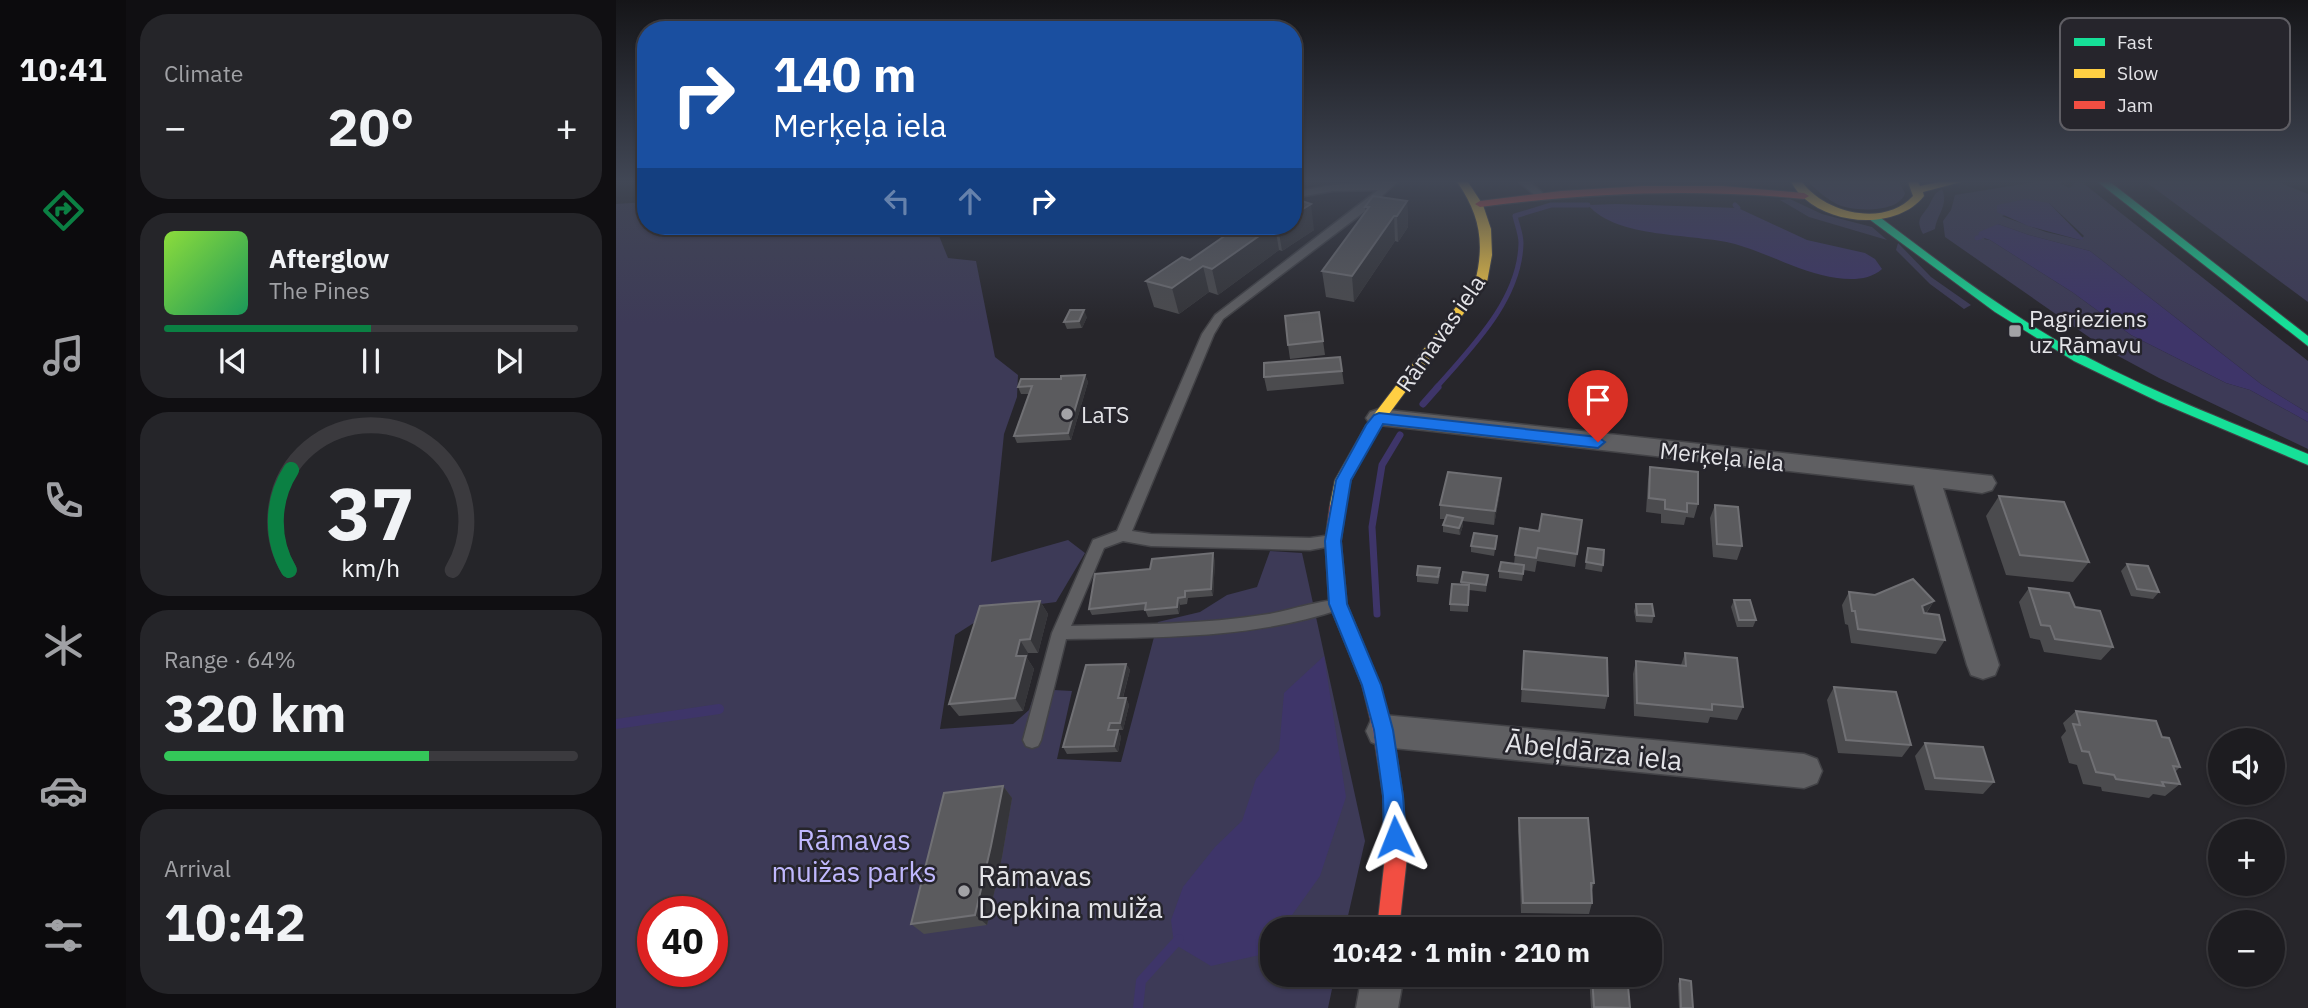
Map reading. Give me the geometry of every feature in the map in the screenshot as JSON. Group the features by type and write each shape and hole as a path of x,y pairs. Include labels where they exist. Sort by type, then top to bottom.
{"main road":[{"name":"Rāmavas iela","path":"1389,917 1396,858 1393,796 1383,730 1371,685 1338,604 1333,541 1343,480 1371,428 1480,282 1489,249 1485,229"},
{"path":"1888,229 1959,284 2068,352 2153,394 2268,441"},
{"path":"1915,229 1941,253 2034,317 2308,460"},
{"path":"2162,229 2308,342"}],"street":[{"name":"Merķeļa iela","path":"1379,418 1982,483"},
{"path":"1926,479 1983,665"},
{"name":"Ābeļdārza iela","path":"1383,730 1804,771"},
{"path":"1377,1008 1381,987"}],"lane":[{"path":"1123,534 1208,334 1219,317 1336,229"},
{"path":"1032,740 1060,633 1098,544 1123,534 1151,540 1310,544 1333,541"},
{"path":"1060,633 1178,630 1291,617 1338,604"}],"green space":[{"name":"Rāmavas muižas parks","path":"616,229 637,229 637,235 939,235 948,258 976,261 995,357 1018,375 1017,397 1004,434 991,562 1068,540 1085,553 1056,602 994,610 955,635 940,729 1013,724 1029,710 1036,689 1072,691 1057,759 1121,762 1158,622 1200,612 1227,595 1257,587 1270,551 1302,553 1365,841 1348,917 1260,917 1260,987 1332,987 1328,1008 616,1008"},
{"path":"1850,229 1874,229 1887,240"},
{"path":"1921,229 1935,229 1923,234"},
{"path":"1944,229 1993,229 1984,239 1990,240 2072,292 2131,335 2226,383 2250,390 2308,422 2308,449 2159,378 2109,351 1945,237"},
{"path":"2012,229 2038,229 2080,240 2084,236 2077,229 2141,229 2308,361 2308,413 2261,384 2090,251"},
{"path":"2210,229 2308,229 2308,302"},
{"path":"1898,243 1931,277 1971,305 1964,309 1930,284 1896,250"}],"shaded area":[{"path":"1636,229 1783,229 1807,240 1865,253 1875,259 1882,269 1861,278 1824,276 1735,244"},
{"path":"1986,229 2012,229 2090,251 2261,384 2308,413 2308,422 2250,390 2226,383 2131,335 2072,292 1990,240 1978,236 1979,232"},
{"path":"2039,229 2074,229 2084,239"},
{"path":"1324,656 1346,797 1320,876 1291,917 1260,917 1260,955 1211,966 1174,944 1171,920 1183,887 1215,847 1242,821 1256,779 1279,750 1284,693"}],"building":[{"path":"1353,229 1385,229 1352,276 1322,271"},
{"path":"1226,235 1260,235 1212,269 1203,266 1172,288 1146,281 1182,257 1190,260"},
{"path":"1070,310 1084,310 1079,321 1064,322"},
{"path":"1319,312 1323,341 1288,345 1285,316"},
{"path":"1340,357 1342,371 1264,377 1264,363"},
{"path":"1085,375 1068,433 1014,436 1032,386 1018,387 1021,379 1061,379 1061,376"},
{"path":"1650,467 1698,472 1698,504 1687,503 1687,512 1665,509 1665,500 1649,498"},
{"path":"1448,472 1501,478 1495,511 1440,505"},
{"path":"1999,496 2064,502 2089,562 2020,555"},
{"path":"1715,505 1738,507 1742,546 1717,544"},
{"path":"1542,514 1582,520 1577,554 1538,548 1536,558 1515,555 1520,528 1539,531"},
{"path":"1447,515 1463,518 1459,528 1443,525"},
{"path":"1474,533 1497,536 1495,549 1471,546"},
{"path":"1588,548 1604,550 1603,565 1586,562"},
{"path":"1213,553 1211,589 1185,591 1185,597 1178,598 1177,607 1145,610 1146,603 1089,609 1095,574 1150,569 1152,559"},
{"path":"1501,562 1524,565 1523,574 1499,571"},
{"path":"2127,564 2148,566 2159,592 2137,589"},
{"path":"1418,566 1440,568 1438,577 1417,575"},
{"path":"1463,572 1488,575 1486,585 1461,582"},
{"path":"1913,579 1934,601 1922,606 1924,613 1939,615 1945,640 1858,629 1849,592 1875,595"},
{"path":"1452,584 1469,585 1468,605 1450,604"},
{"path":"2029,588 2069,593 2075,607 2100,611 2113,647 2055,639 2050,626 2041,625"},
{"path":"1734,600 1750,600 1756,620 1739,620"},
{"path":"1040,601 1030,639 1020,640 1016,656 1026,656 1015,698 949,704 980,606"},
{"path":"1636,604 1652,604 1654,616 1637,615"},
{"path":"1524,651 1607,658 1608,696 1522,689"},
{"path":"1685,653 1737,658 1743,707 1712,704 1712,710 1637,703 1636,661 1686,666"},
{"path":"1126,664 1118,698 1126,698 1120,723 1110,723 1108,730 1118,730 1114,746 1063,747 1086,665"},
{"path":"1834,687 1896,692 1911,745 1846,740"},
{"path":"2076,711 2156,721 2162,737 2169,738 2180,767 2173,766 2180,784 2162,782 2164,786 2116,779 2114,775 2096,772 2089,752 2082,751 2073,724 2080,725"},
{"path":"1925,743 1983,747 1994,782 1935,778"},
{"name":"Rāmavas Depkina muiža","path":"1003,786 975,915 911,924 944,793"},
{"path":"1519,818 1588,818 1594,883 1591,883 1592,903 1523,903"},
{"path":"1680,979 1691,981 1693,1008 1681,1008"},
{"path":"1593,987 1628,987 1630,1008 1594,1007"}],"waterway":[{"path":"1436,388 1478,340 1503,303 1518,264 1521,243 1519,229"},
{"path":"1423,404 1438,387"},
{"path":"1377,614 1372,527 1382,465 1400,435"},
{"path":"616,724 719,709"},
{"path":"1138,1008 1141,981 1179,939"}],"traffic: fast":[{"path":"1889,229 1999,310 2079,358 2164,399 2308,460"},
{"path":"2163,229 2308,342"}],"traffic: slow":[{"path":"1338,505 1343,480 1371,428 1481,282 1487,242 1485,229"}],"traffic: jam":[{"path":"1338,505 1333,541 1338,604 1371,685 1383,731 1393,796 1396,857 1389,917"}],"place":[{"name":"Pagrieziens uz Rāmavu","path":"2015,331"},
{"name":"LaTS","path":"1067,414"},
{"name":"Rāmavas Depkina muiža","path":"964,891"}],"route":[{"path":"1395,837 1393,796 1383,730 1371,685 1338,604 1333,541 1343,480 1379,418 1598,442"}]}
